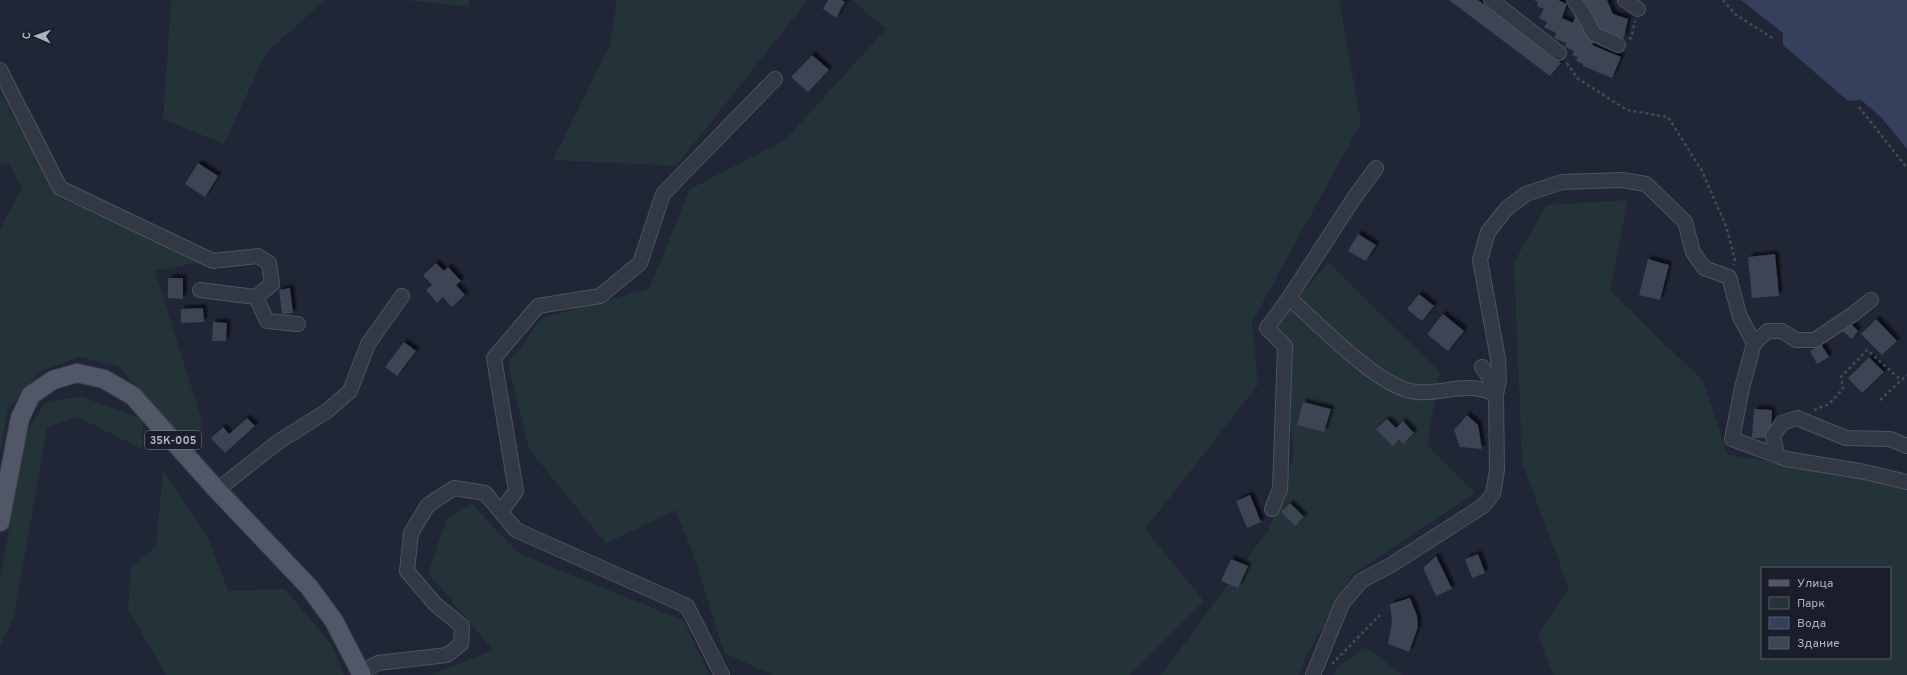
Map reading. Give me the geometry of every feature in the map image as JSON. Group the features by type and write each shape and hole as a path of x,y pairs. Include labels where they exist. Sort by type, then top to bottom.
{"main road":[{"name":"35К-005","path":"0,522 20,418 31,395 53,380 77,373 104,379 133,396 309,587 334,621 362,674"}],"lane":[{"path":"1491,0 1559,53"},
{"path":"1574,0 1594,34 1618,45"},
{"path":"1625,0 1638,9"},
{"path":"0,70 60,188 213,261 258,256 269,263 272,284 256,298 200,290"},
{"path":"501,512 516,491 494,358 538,306 600,296 640,263 663,194 775,79"},
{"path":"1272,509 1280,489 1285,346 1267,328 1289,298 1354,198 1376,168"},
{"path":"1314,675 1342,604 1361,581 1391,565 1482,506 1493,494 1497,470 1496,395 1499,379 1498,359 1480,260 1488,232 1507,208 1526,194 1562,182 1622,180 1646,184 1685,222 1693,252 1704,268 1729,277 1740,317 1754,343"},
{"path":"218,490 278,442 327,411 350,390 368,344 402,296"},
{"path":"256,298 266,321 298,324"},
{"path":"1289,298 1363,364 1397,387 1417,393 1459,388 1484,389 1496,395"},
{"path":"1871,300 1815,340 1796,340 1782,331 1768,331 1754,343 1742,388 1732,439 1786,459 1860,471 1907,482"},
{"path":"1482,367 1489,377 1496,395"},
{"path":"1777,455 1774,436 1782,423 1797,418 1846,438 1890,439 1907,446"},
{"path":"362,674 378,663 446,656 461,644 462,626 435,604 407,571 411,533 428,505 454,488 484,493 516,530 687,606 722,675"}],"path":[{"path":"1722,0 1735,14 1774,39"},
{"path":"1559,53 1577,78 1627,110 1668,117 1702,171 1726,226 1735,260 1729,277"},
{"path":"1859,107 1907,168"},
{"path":"1829,404 1843,389 1841,377 1867,350 1902,380"},
{"path":"1880,400 1907,375"},
{"path":"1330,668 1380,615"}],"green space":[{"path":"171,0 325,0 266,53 224,144 163,119"},
{"path":"406,0 469,0 469,7"},
{"path":"617,0 808,0 676,166 553,160 610,45"},
{"path":"852,0 1339,0 1361,123 1252,322 1258,385 1145,529 1204,601 1130,675 773,675 724,653 693,553 675,510 606,544 529,449 508,364 542,318 649,289 690,189 785,140 886,29"},
{"path":"0,93 59,198 206,261 155,271 203,424 191,447 118,366 79,357 41,371 8,409 0,454 0,229 22,188 9,164 0,163"},
{"path":"1628,200 1610,291 1703,381 1728,455 1907,481 1907,675 1553,675 1538,635 1569,589 1522,462 1514,262 1547,205"},
{"path":"1328,262 1440,372 1427,445 1475,493 1352,575 1304,660 1299,675 1161,675 1269,529 1294,456 1278,323"},
{"path":"80,396 143,419 142,449 78,417 47,427 14,617 0,646 0,579 26,434 45,403"},
{"path":"163,470 207,535 228,591 285,589 332,645 344,675 166,675 128,609 131,567 156,546"},
{"path":"472,504 518,553 684,621 709,675 430,675 493,650 428,573 447,518"},
{"path":"1365,647 1403,675 1334,675 1337,668"}],"water":[{"path":"1741,0 1907,0 1907,149 1881,117 1861,100 1848,101 1783,45 1783,33"}],"building":[{"path":"828,0 842,0 845,2 836,18 823,9"},
{"path":"1449,0 1478,0 1561,63 1550,76"},
{"path":"1534,0 1558,0 1567,4 1562,18 1573,23 1575,16 1585,20 1582,28 1589,31 1587,37 1594,40 1592,45 1621,57 1612,78 1583,66 1583,64 1576,61 1578,57 1572,55 1574,51 1565,47 1566,43 1554,38 1556,33 1544,27 1547,22 1539,18 1544,9 1537,6 1538,2"},
{"path":"1581,0 1607,0 1613,14 1628,19 1624,38 1598,34"},
{"path":"812,55 829,70 808,92 791,77"},
{"path":"198,163 218,176 205,197 185,184"},
{"path":"1358,234 1376,245 1366,261 1348,251"},
{"path":"1775,254 1779,296 1752,298 1748,257"},
{"path":"1648,259 1669,265 1660,300 1639,295"},
{"path":"436,263 444,271 448,267 461,281 456,285 465,295 452,307 443,297 437,303 426,290 432,285 423,275"},
{"path":"168,278 183,278 183,299 168,298"},
{"path":"290,288 293,313 282,314 279,290"},
{"path":"1419,294 1434,306 1422,321 1407,309"},
{"path":"203,308 204,322 181,323 181,309"},
{"path":"1443,314 1464,331 1448,351 1427,334"},
{"path":"1876,319 1897,341 1882,355 1861,334"},
{"path":"1848,321 1858,331 1852,339 1839,328"},
{"path":"213,322 227,323 226,341 212,341"},
{"path":"404,342 416,351 397,376 385,367"},
{"path":"1821,344 1829,357 1817,364 1810,351"},
{"path":"1869,357 1884,372 1862,393 1848,378"},
{"path":"1303,402 1331,409 1324,432 1297,425"},
{"path":"1754,409 1772,410 1771,438 1752,438"},
{"path":"1467,415 1478,425 1482,449 1460,447 1454,430"},
{"path":"247,418 255,426 225,453 211,438 223,427 229,434"},
{"path":"1387,419 1396,428 1403,421 1414,433 1403,444 1399,440 1393,446 1376,429"},
{"path":"1250,495 1261,522 1247,528 1236,501"},
{"path":"1290,503 1304,517 1295,526 1281,512"},
{"path":"1478,554 1485,573 1472,578 1465,559"},
{"path":"1436,556 1452,589 1436,596 1423,568"},
{"path":"1231,559 1248,566 1238,588 1221,581"},
{"path":"1410,598 1417,616 1418,627 1409,652 1388,644 1392,622 1390,604"}]}
